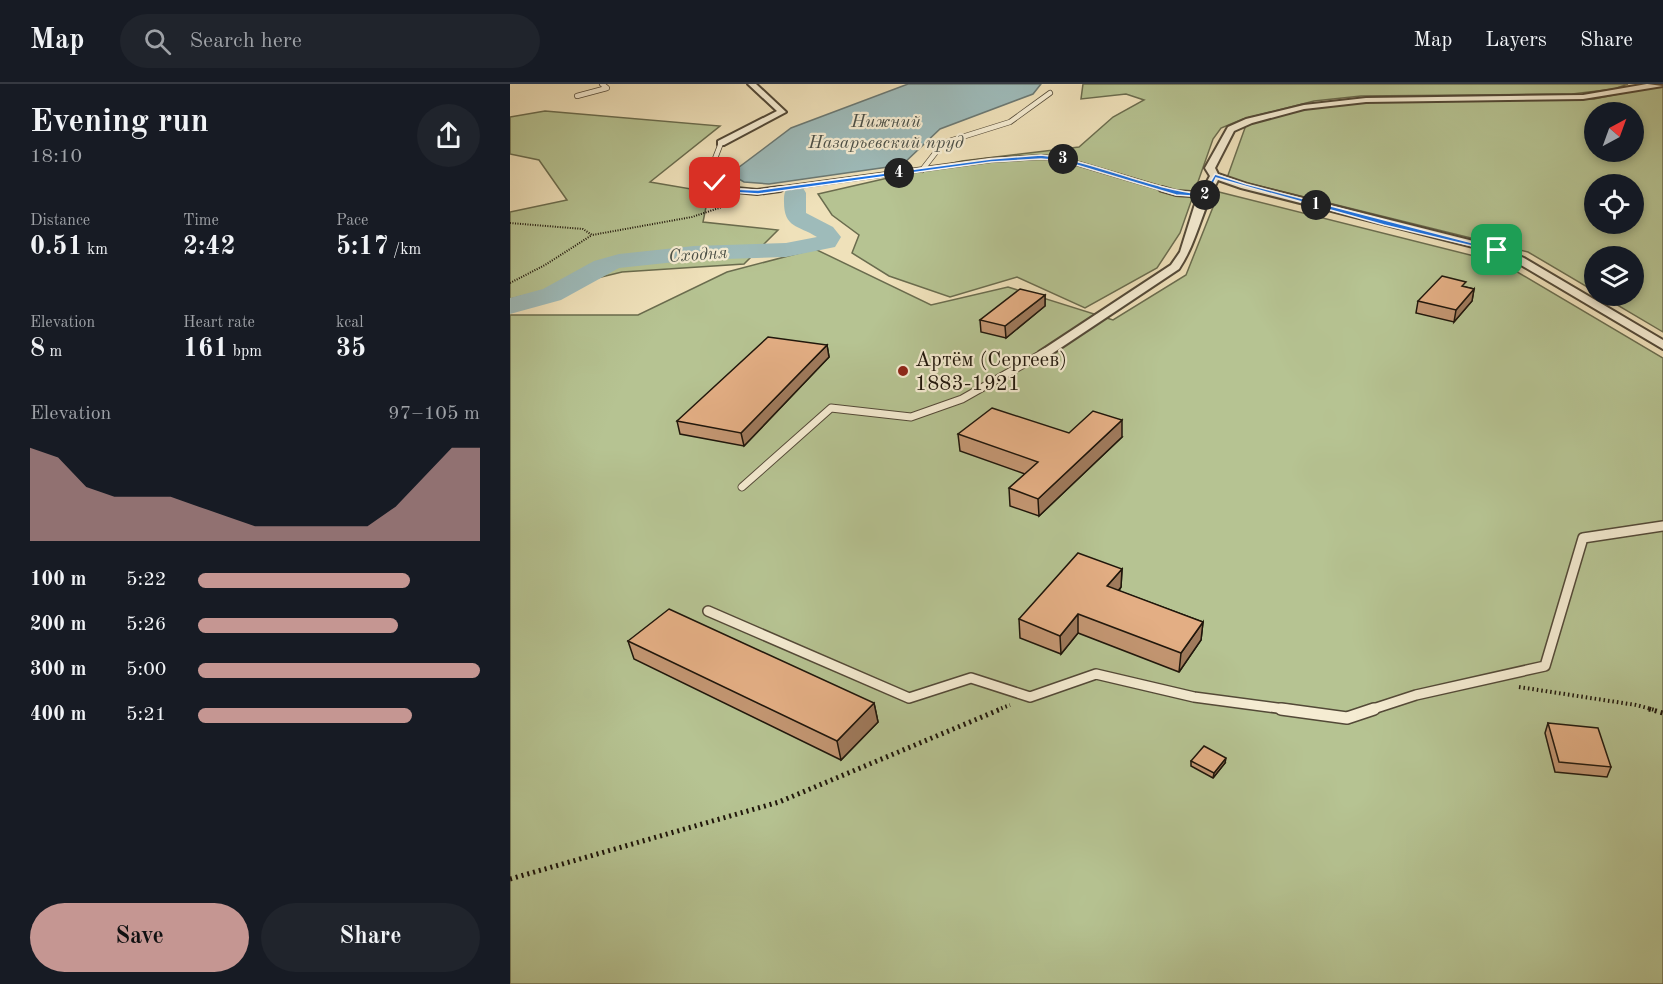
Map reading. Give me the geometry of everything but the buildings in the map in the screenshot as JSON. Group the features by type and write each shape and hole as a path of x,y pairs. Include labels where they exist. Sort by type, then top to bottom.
{"street":[{"path":"721,143 783,112 752,84"},
{"path":"1661,84 1583,97 1366,100 1304,107 1249,121 1231,129 1210,168 1215,176 1244,186 1497,250 1520,260 1663,345"},
{"path":"1045,352 1174,267 1185,252 1205,195 1215,176"}],"lane":[{"path":"577,96 607,88 602,84"},
{"path":"922,170 943,142 1010,122 1050,93"},
{"path":"721,143 714,161 715,183 728,190 758,192 991,160 1041,157 1063,159 1176,193 1205,195"},
{"path":"742,487 831,408 911,417 962,399 1045,352"},
{"path":"708,611 909,698 971,678 1030,697 1096,674 1194,697 1347,718 1416,695 1545,666 1583,538 1663,526"}],"path":[{"path":"510,283 545,266 592,235 692,217 727,207 758,192"},
{"path":"510,223 583,229 592,235"},
{"path":"1511,686 1636,705 1663,713"},
{"path":"510,879 779,802 1030,697"}],"green space":[{"path":"1083,84 1628,84 1614,89 1572,94 1361,96 1314,101 1243,119 1221,128 1213,139 1180,233 1157,268 1085,308 1017,277 950,297 889,276 852,253 859,235 832,215 818,194 962,161 1079,147 1113,117 1144,100 1126,94 1081,99"},
{"path":"1663,85 1663,332 1619,306 1644,306 1644,246 1584,246 1584,285 1528,252 1227,178 1246,125 1286,113 1354,101 1594,99"},
{"path":"545,111 720,126 650,182 709,192 703,222 778,230 744,264 622,272 510,299 510,212 567,200 539,160 510,154 510,117"},
{"path":"1219,192 1502,263 1663,358 1663,984 510,984 510,315 638,315 727,272 815,249 931,305 1008,287 1113,320 1186,275"}],"water":[{"name":"Нижний Назарьевский пруд","path":"908,84 1041,84 1033,94 940,129 902,165 769,184 744,182 730,174 791,128"}],"waterway":[{"name":"Сходня","path":"510,306 552,295 595,270 619,261 694,253 786,250 827,242 829,237 825,232 795,216 795,193"}],"place":[{"name":"Артём (Сергеев) 1883-1921","path":"903,371"}],"route":[{"path":"715,183 728,190 758,192 991,160 1041,157 1063,159 1176,193 1205,195 1215,176 1386,224 1497,250"}]}
